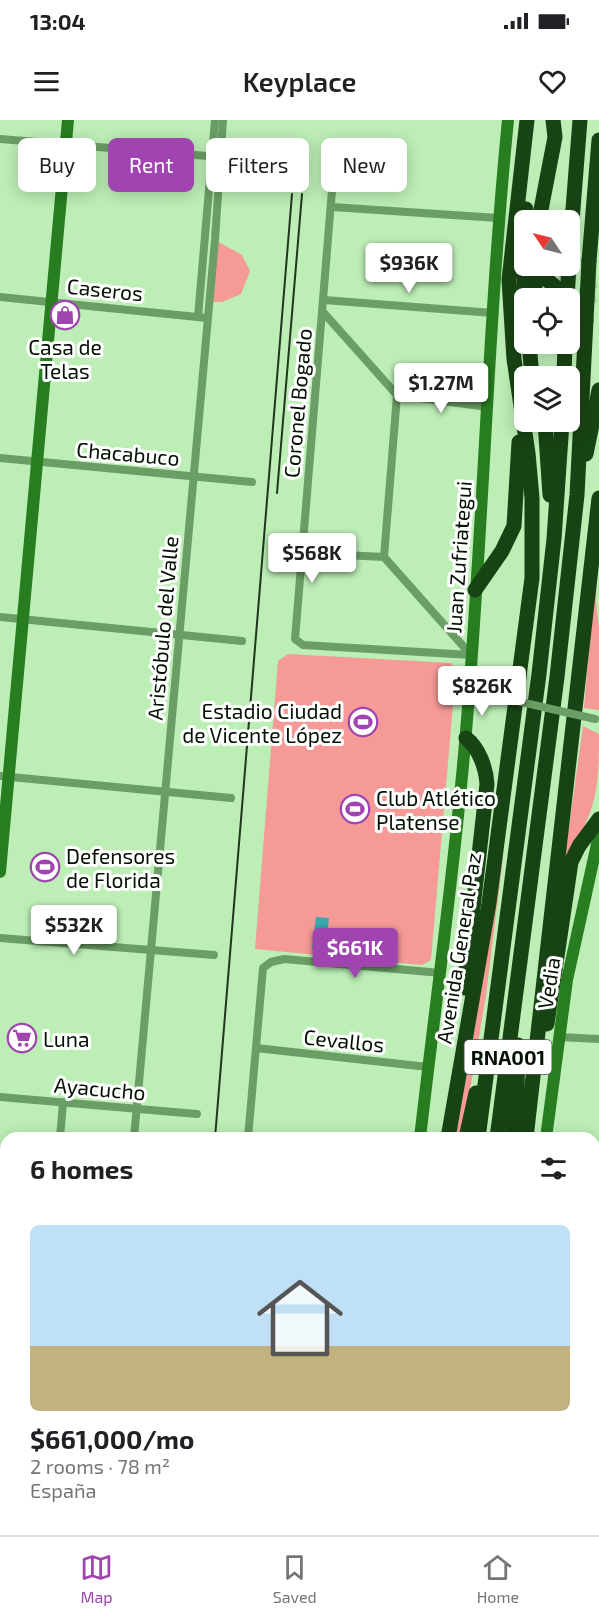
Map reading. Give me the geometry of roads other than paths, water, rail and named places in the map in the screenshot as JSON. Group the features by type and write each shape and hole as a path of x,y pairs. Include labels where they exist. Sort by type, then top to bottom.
{"highway":[{"name":"Avenida General Paz","path":"516,366 509,280 529,150 527,120"},
{"path":"524,288 523,246 529,150 537,120"},
{"path":"540,210 555,137 568,122"},
{"path":"549,210 568,122"},
{"path":"568,122 569,210"},
{"name":"RNA001","path":"498,1132 556,688 577,495 586,320 599,140"},
{"path":"544,276 564,283"},
{"path":"577,495 599,390"},
{"path":"475,590 502,551 517,514 518,432"},
{"name":"Avenida General Paz","path":"449,1132 489,903 532,578 532,498 525,432"},
{"path":"544,432 554,539"},
{"name":"Avenida General Paz","path":"479,1132 554,539 561,432"},
{"path":"527,1132 599,498"},
{"path":"458,1078 462,1005 487,784 484,766 474,746 466,738"},
{"path":"531,1091 552,1002 571,862 579,846 599,819"},
{"path":"513,1132 517,1090 519,976"},
{"path":"467,1132 491,1038"}],"street":[{"path":"66,138 68,120"},
{"name":"Aristóbulo del Valle","path":"214,120 214,138"},
{"name":"Aristóbulo del Valle","path":"219,138 223,120"},
{"name":"Juan Zufriategui","path":"421,1132 441,974 466,738 498,218 508,120"},
{"path":"0,139 18,140"},
{"path":"96,147 206,156"},
{"path":"0,872 4,776 22,619 60,192"},
{"name":"Aristóbulo del Valle","path":"135,1132 193,477 212,192"},
{"name":"Coronel Bogado","path":"333,192 302,553 297,642 303,645 471,655"},
{"path":"332,207 498,218"},
{"name":"Caseros","path":"0,297 203,318"},
{"path":"324,300 493,313"},
{"path":"323,312 397,395 488,406"},
{"path":"384,557 397,395"},
{"name":"Chacabuco","path":"0,458 252,482"},
{"path":"302,553 384,557 471,655"},
{"path":"0,617 242,641"},
{"path":"469,694 495,696 597,720"},
{"path":"4,776 231,798"},
{"name":"Vedia","path":"547,1132 570,961 599,835"},
{"path":"0,938 214,956"},
{"path":"249,1132 263,968 271,962 284,959 441,974"},
{"path":"559,1037 599,1039"},
{"name":"Cevallos","path":"256,1048 428,1067"},
{"name":"Ayacucho","path":"0,1097 197,1114"},
{"path":"60,1132 63,1102"}],"water":[{"path":"316,917 329,918 328,928 361,932 359,947 326,943 325,950 312,949"}],"tunnel":[{"path":"559,277 582,284 599,280"},
{"path":"580,297 599,295"}],"railway":[{"path":"215,1132 292,194"},
{"path":"277,493 302,194"}],"place":[{"name":"Casa de Telas","path":"65,315"},
{"name":"Estadio Ciudad de Vicente López","path":"363,722"},
{"name":"Club Atlético Platense","path":"355,809"},
{"name":"Defensores de Florida","path":"45,867"},
{"name":"Luna","path":"22,1038"}]}
